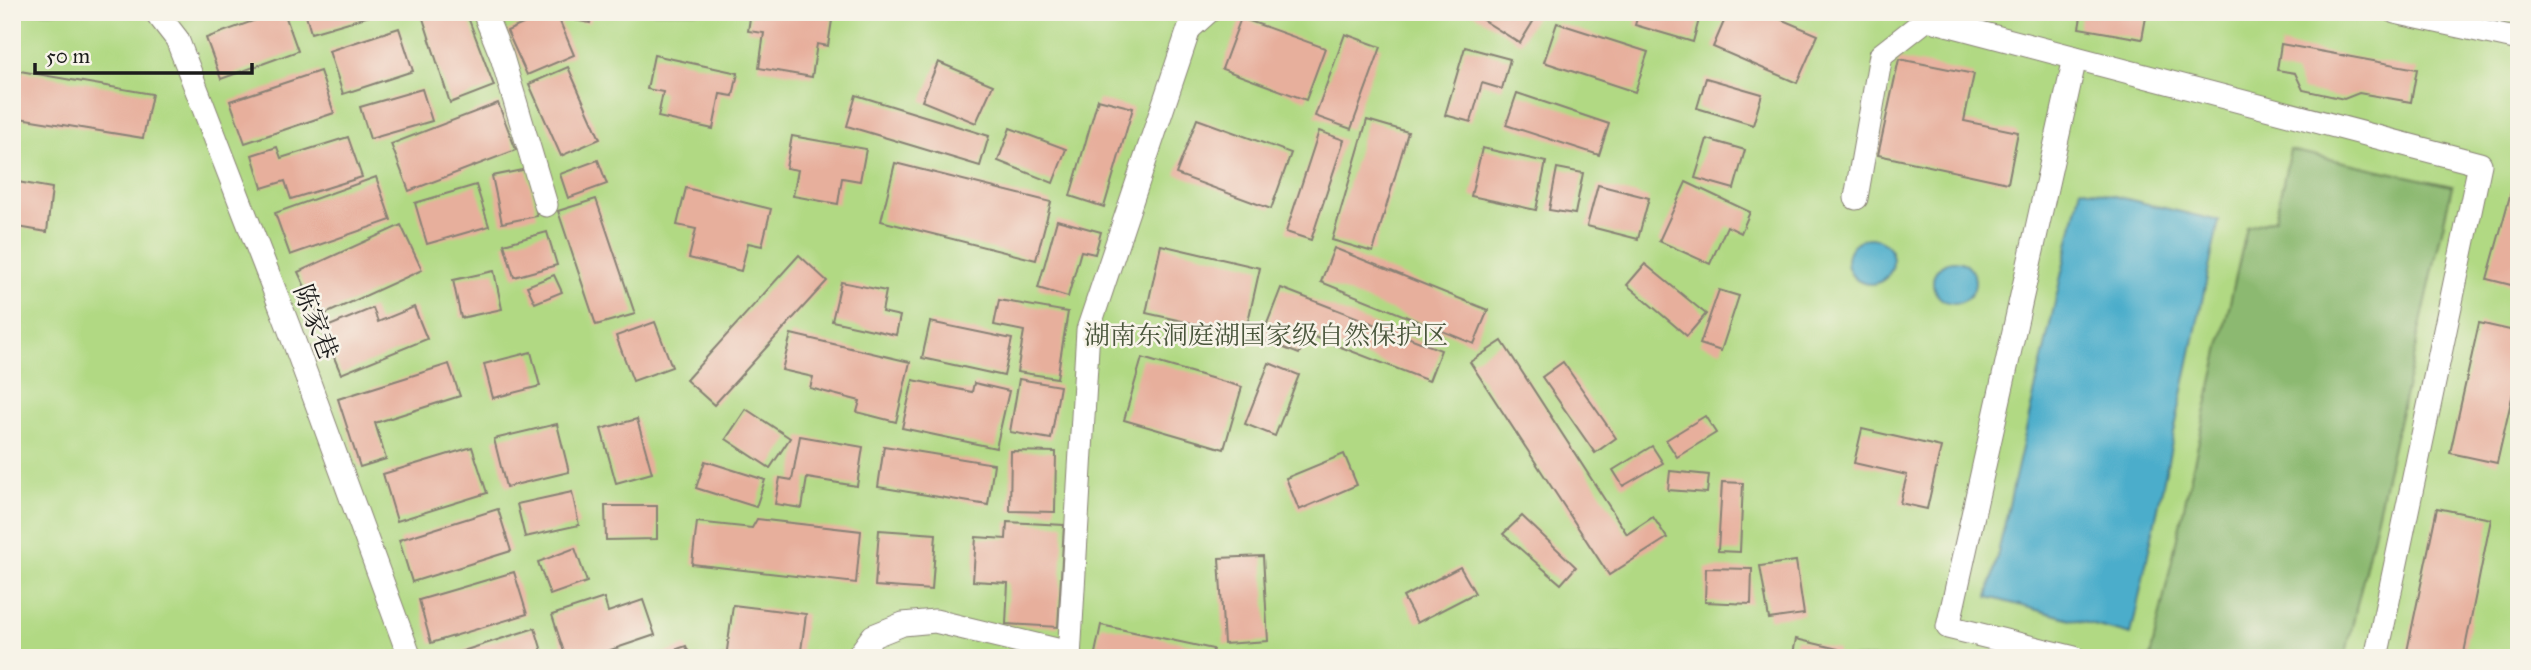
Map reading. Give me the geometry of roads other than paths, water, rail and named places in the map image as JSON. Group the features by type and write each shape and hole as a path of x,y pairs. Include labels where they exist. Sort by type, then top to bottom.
{"street":[{"name":"陈家巷","path":"156,12 177,39 289,328 410,658"},
{"path":"484,12 502,57 546,205"},
{"path":"857,658 873,636 903,624 935,621 1069,655 1088,330 1189,29 1208,12"},
{"path":"2395,12 2519,39"},
{"path":"1856,198 1881,55 1927,19 2480,164 2376,658"},
{"path":"2074,658 1948,628 2075,58"}],"water":[{"path":"2081,188 2219,221 2131,635 1988,597"},
{"path":"1870,238 1886,245 1893,261 1886,277 1870,284 1854,277 1847,261 1854,245"},
{"path":"1954,261 1969,267 1975,282 1969,297 1954,303 1939,297 1933,282 1939,267"}],"park label":[{"name":"湖南东洞庭湖国家级自然保护区","path":"1266,335"}]}
